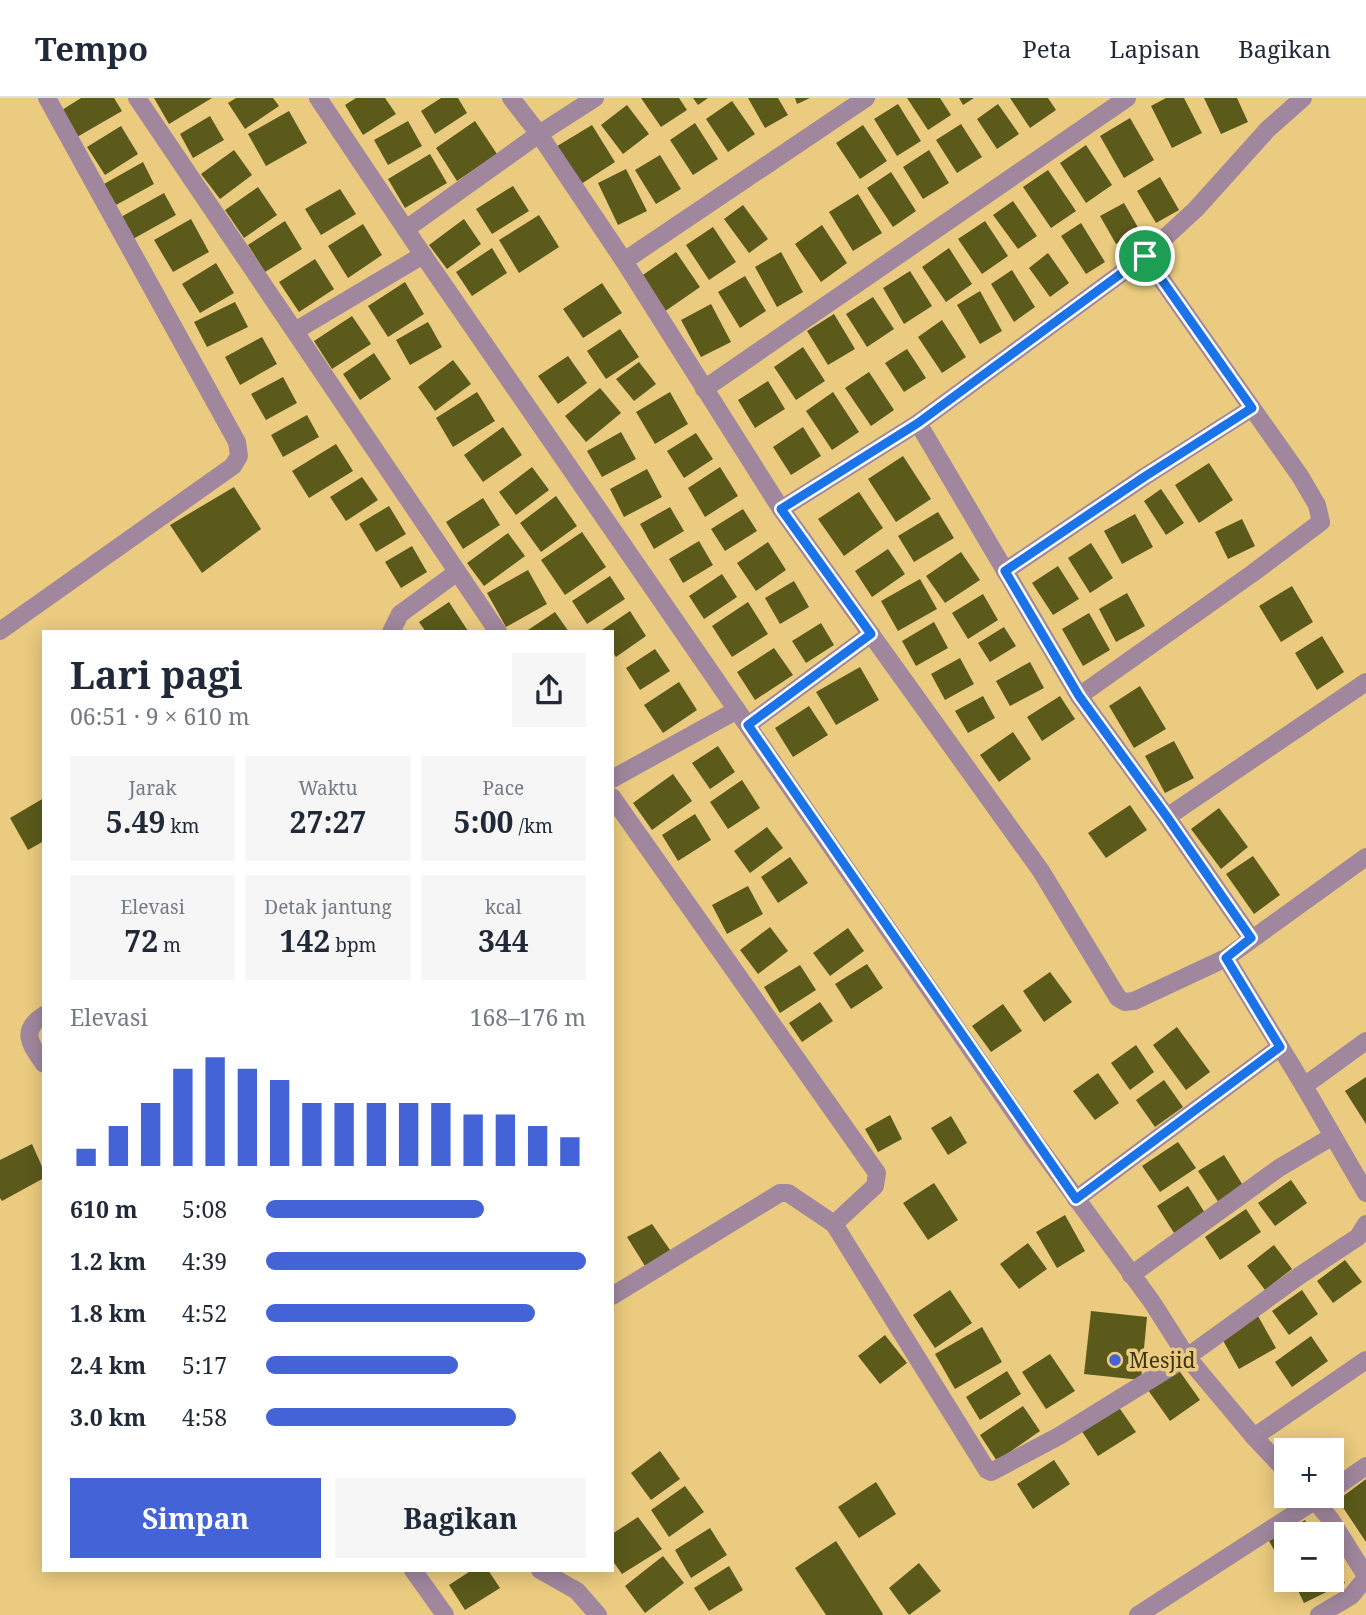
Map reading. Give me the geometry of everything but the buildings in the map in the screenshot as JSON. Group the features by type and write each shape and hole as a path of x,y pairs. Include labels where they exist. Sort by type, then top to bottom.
{"street":[{"path":"0,631 233,466 239,456 237,442 47,98"},
{"path":"137,98 497,630"},
{"path":"318,98 737,710 1187,1357 1274,1458"},
{"path":"511,98 539,134 624,261 781,509 1041,871 1118,998 1125,1002 1134,1001 1226,958 1366,857"},
{"path":"406,229 539,134 595,98"},
{"path":"624,261 866,98"},
{"path":"704,389 1128,98"},
{"path":"781,509 918,423 1145,256 1196,209 1268,129 1303,98"},
{"path":"295,331 423,255"},
{"path":"1079,696 1321,522 1317,505 1300,476 1145,256"},
{"path":"1005,571 1252,408"},
{"path":"918,423 1079,696 1251,938"},
{"path":"392,630 401,614 456,573"},
{"path":"748,725 871,634"},
{"path":"1167,817 1366,682"},
{"path":"614,778 737,710"},
{"path":"614,800 877,1173 875,1186 834,1224"},
{"path":"1226,958 1366,1194"},
{"path":"42,1017 30,1028 28,1037 42,1062"},
{"path":"1304,1086 1366,1041"},
{"path":"1076,1199 1280,1047"},
{"path":"1131,1275 1279,1168 1333,1136"},
{"path":"614,1295 780,1193 788,1193 834,1224 987,1470 991,1472 1059,1436 1187,1357 1358,1237 1366,1224"},
{"path":"1254,1437 1366,1360"},
{"path":"1344,1482 1366,1466"},
{"path":"1138,1615 1301,1508"},
{"path":"1319,1615 1351,1596 1366,1577 1322,1508"},
{"path":"414,1572 446,1615"},
{"path":"543,1572 576,1591 598,1615"}],"place":[{"name":"Mesjid","path":"1115,1360"}],"route":[{"path":"1145,256 1252,408 1005,571 1079,696 1251,938 1226,958 1280,1047 1076,1199 748,725 871,634 781,509 918,423 1145,256"}]}
